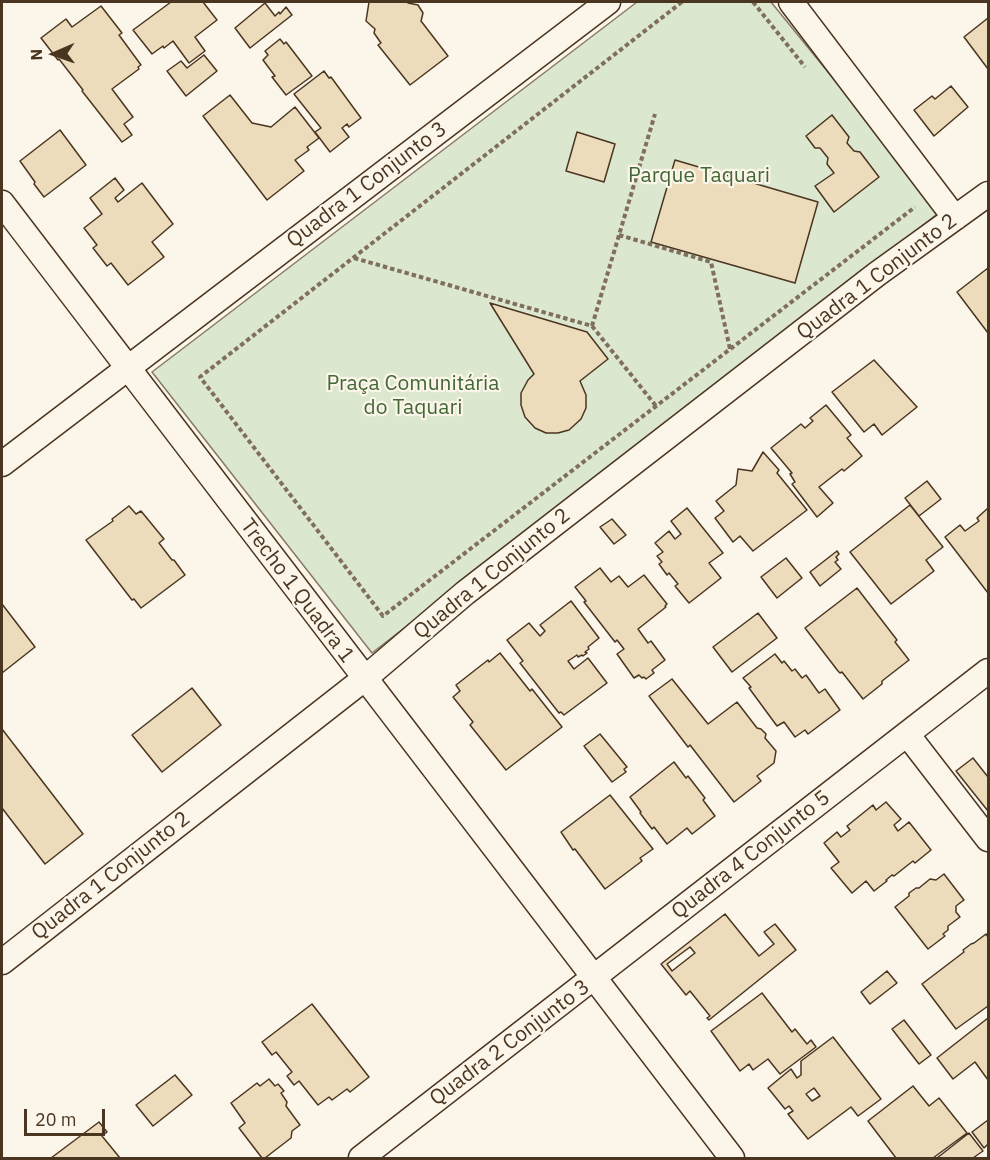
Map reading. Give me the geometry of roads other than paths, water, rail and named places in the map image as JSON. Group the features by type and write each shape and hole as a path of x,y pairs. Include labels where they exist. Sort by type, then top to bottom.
{"street":[{"name":"Quadra 1 Conjunto 3","path":"2,464 608,2"},
{"path":"791,2 954,218"},
{"name":"Quadra 1 Conjunto 2","path":"2,962 364,679 457,600 877,274 988,194"},
{"name":"Trecho 1 Quadra 1","path":"2,203 594,977"},
{"name":"Quadra 4 Conjunto 5","path":"594,977 988,671"},
{"path":"908,734 988,839"},
{"name":"Quadra 2 Conjunto 3","path":"360,1158 594,977 732,1158"}],"park label":[{"name":"Parque Taquari","path":"699,176"},
{"name":"Praça Comunitária do Taquari","path":"413,396"}]}
